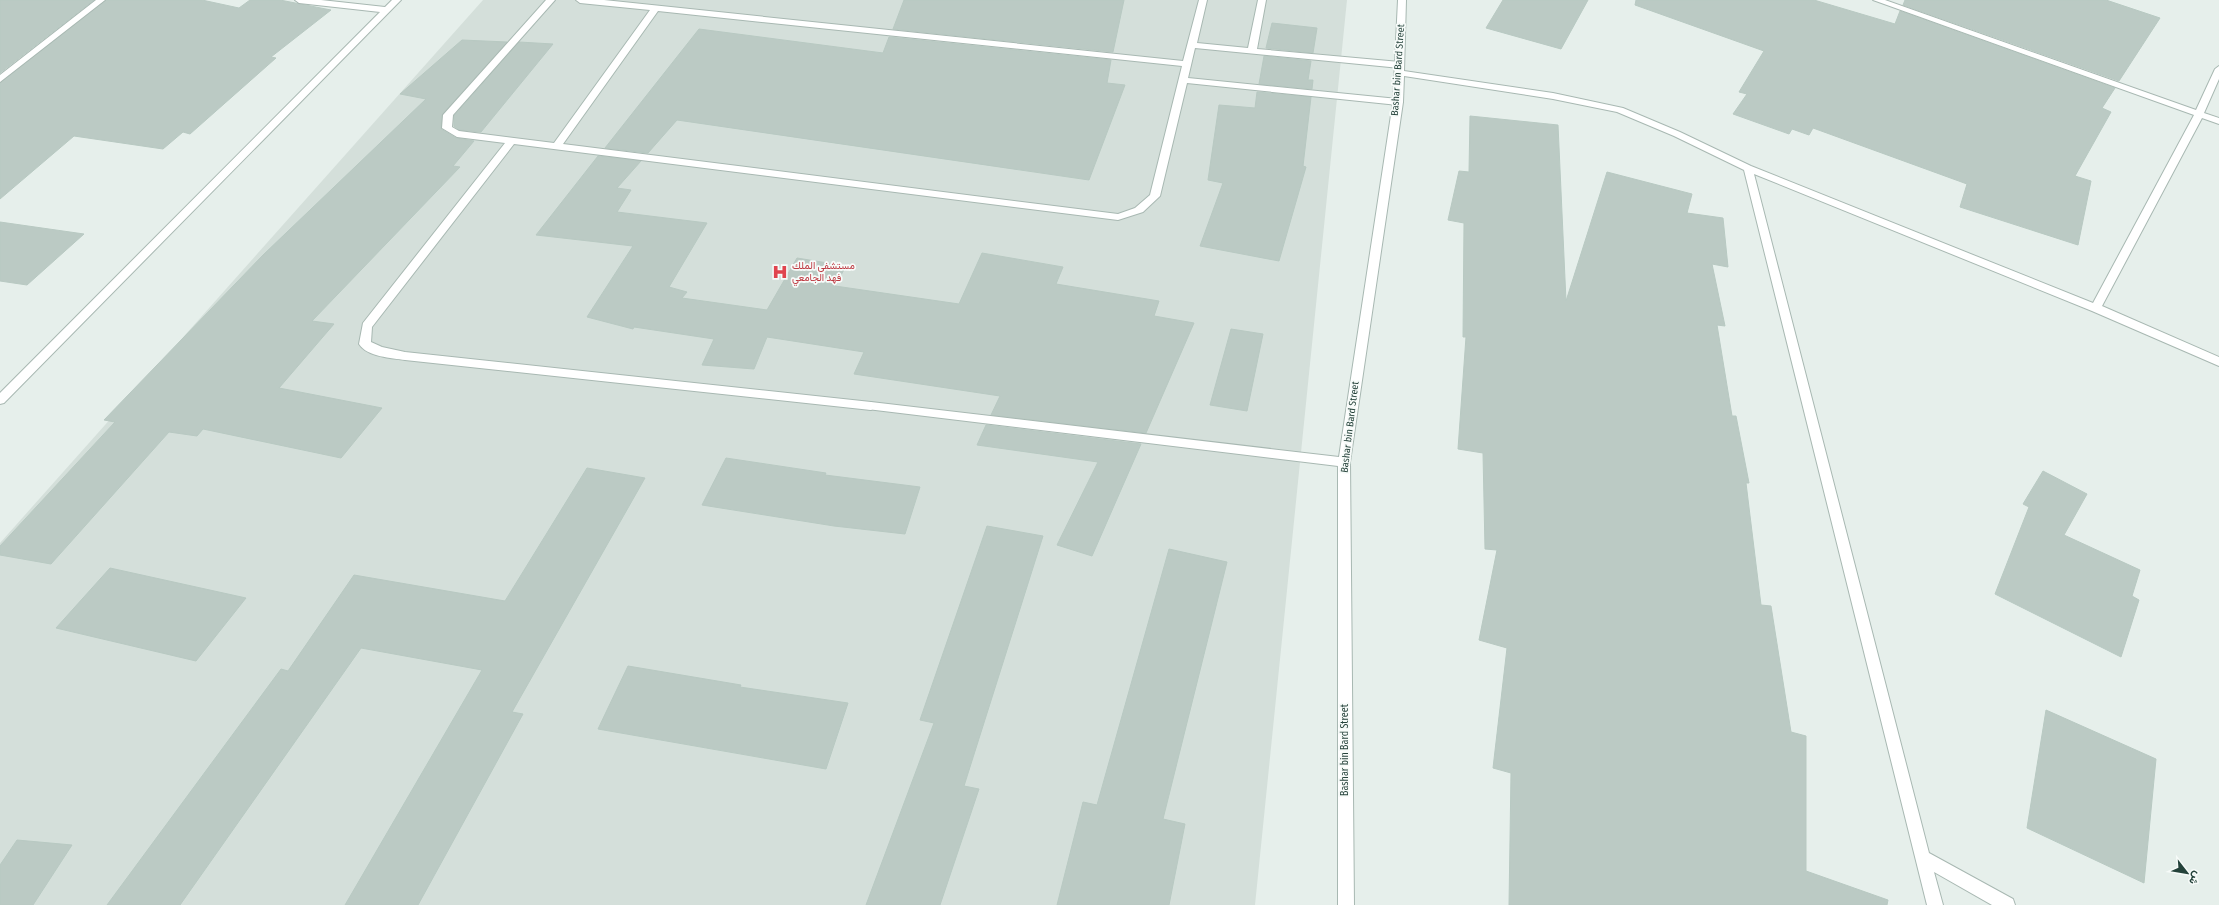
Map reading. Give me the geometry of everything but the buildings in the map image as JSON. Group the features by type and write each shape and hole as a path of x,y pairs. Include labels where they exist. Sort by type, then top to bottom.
{"street":[{"path":"0,79 101,0"},
{"path":"299,0 386,10"},
{"path":"0,400 397,0"},
{"path":"551,0 448,115 447,128 457,134 556,147 1118,216 1139,210 1155,196 1203,0"},
{"path":"580,0 1187,64"},
{"path":"1252,50 1262,0"},
{"name":"Bashar bin Bard Street","path":"1346,905 1344,462 1398,102 1402,0"},
{"path":"1877,0 2219,120"},
{"path":"556,147 656,8"},
{"path":"1192,45 1252,50 1399,69 1553,96 1620,110 1677,134 1748,168 2096,308 2219,362"},
{"path":"2096,308 2199,114 2219,69"},
{"path":"1183,80 1398,102"},
{"path":"511,141 367,326 365,344 379,351 405,356 871,406 1344,462"},
{"path":"1748,168 1935,905"},
{"path":"1924,858 2007,905"}],"shaded area":[{"name":"مستشفي الملك فهد الجامعي","path":"483,0 1347,0 1255,905 0,905 0,543"}],"place":[{"name":"مستشفي الملك فهد الجامعي","path":"780,272"}]}
